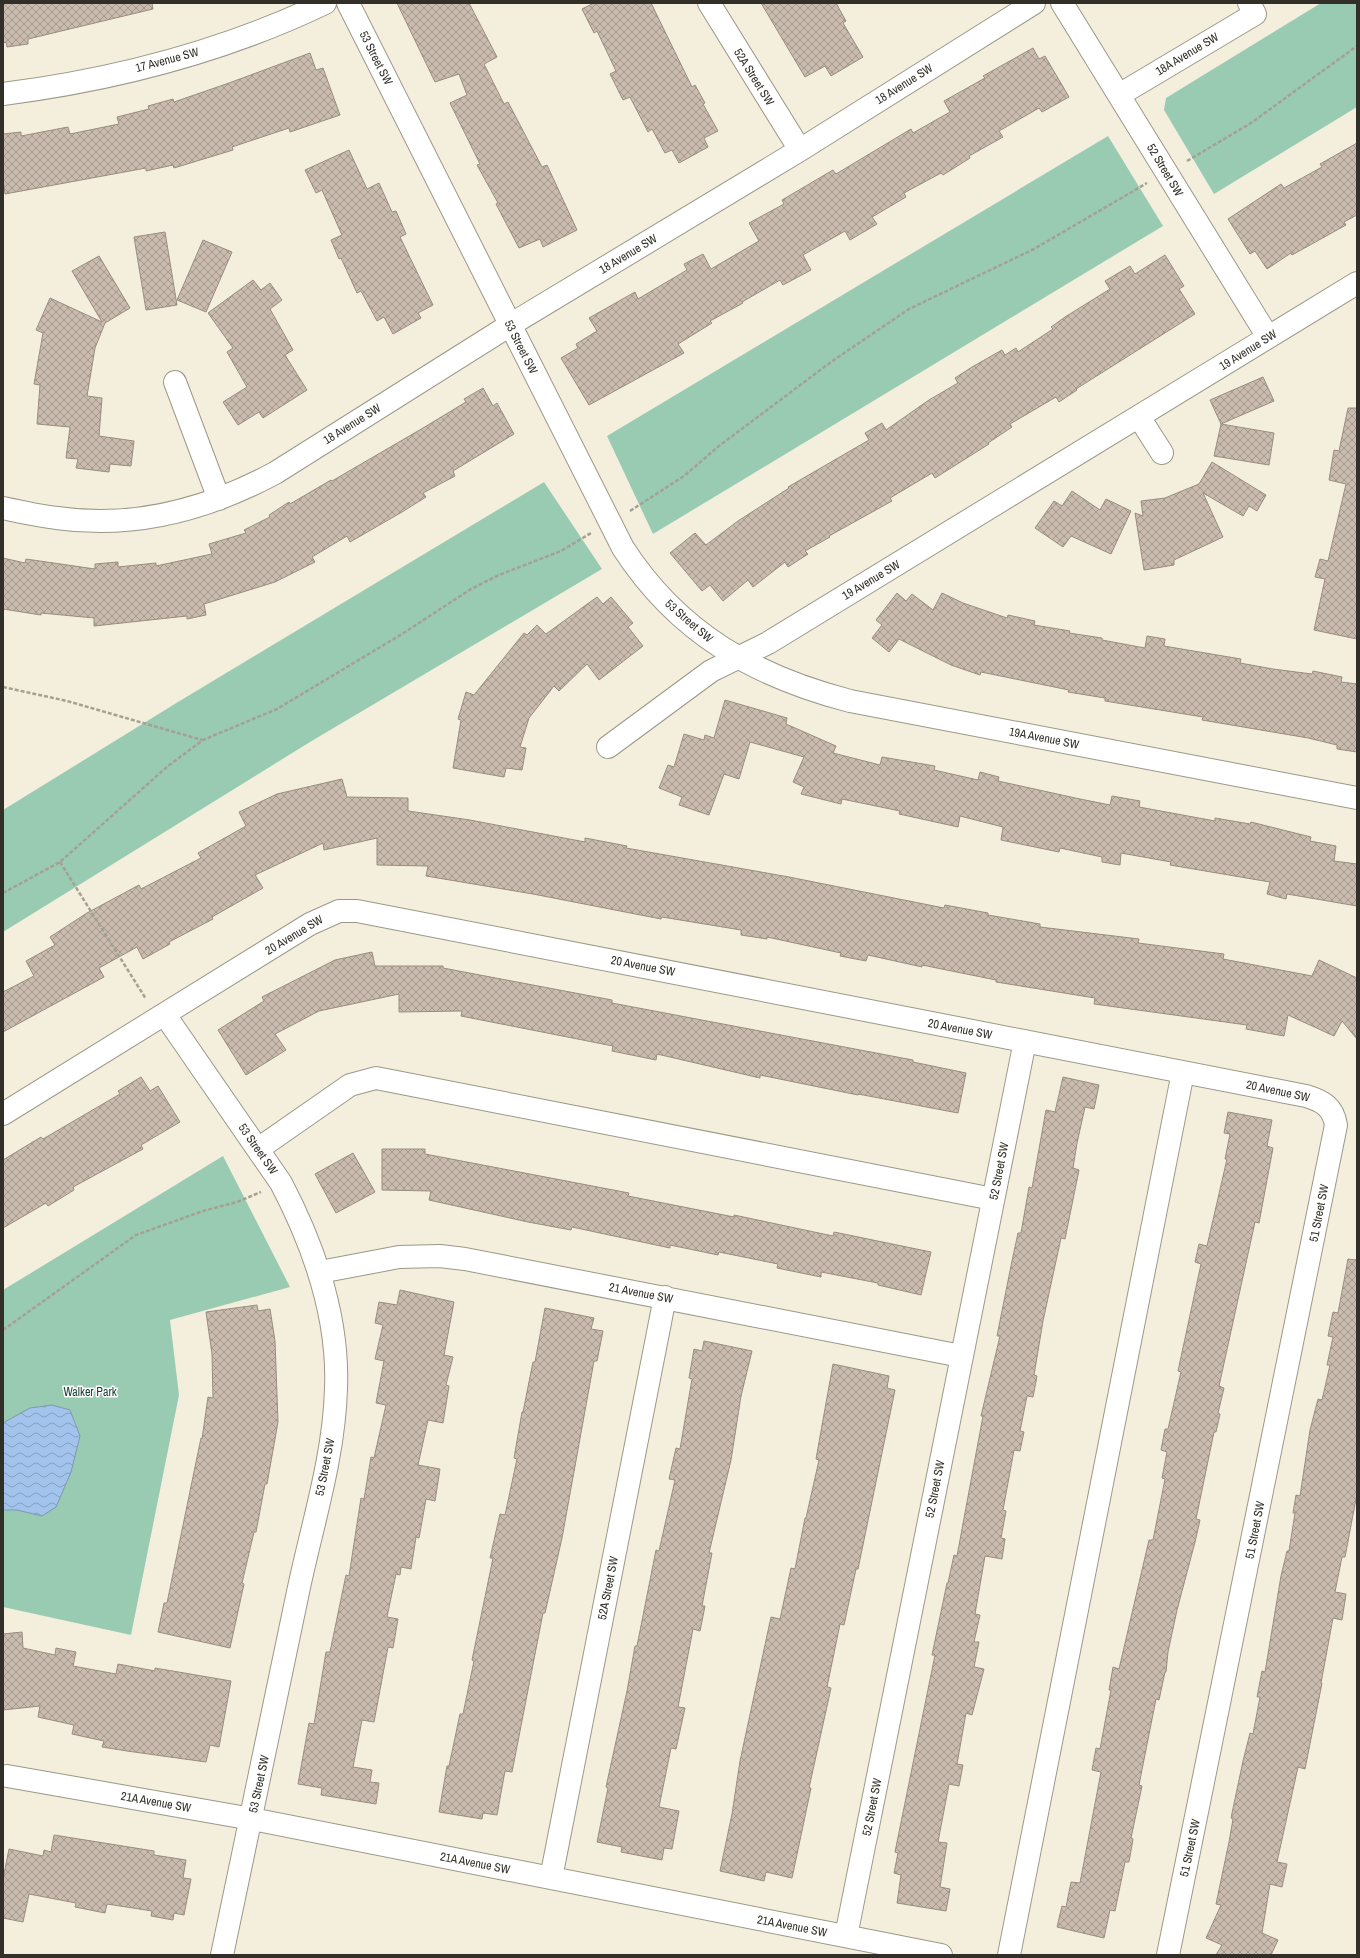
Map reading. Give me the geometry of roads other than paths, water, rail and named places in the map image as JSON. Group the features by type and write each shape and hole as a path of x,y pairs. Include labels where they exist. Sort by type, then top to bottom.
{"street":[{"name":"17 Avenue SW","path":"3,94 125,72 183,56 235,40 325,3"},
{"name":"53 Street SW","path":"348,3 609,522 634,565 649,585 688,623 715,644 737,657"},
{"name":"52A Street SW","path":"709,3 800,150"},
{"name":"18 Avenue SW","path":"3,508 58,518 112,521 169,514 196,507 246,488 275,473 510,325 800,150 1034,3"},
{"name":"52 Street SW","path":"1062,3 1268,337"},
{"name":"18A Avenue SW","path":"1119,95 1252,8"},
{"name":"19 Avenue SW","path":"608,748 711,671 768,643 1357,283"},
{"path":"175,382 219,499"},
{"path":"1139,417 1162,453"},
{"name":"19A Avenue SW","path":"737,657 797,685 850,700 1357,798"},
{"name":"20 Avenue SW","path":"3,1114 324,916 339,911 357,911 1306,1096 1319,1100 1329,1106"},
{"name":"53 Street SW","path":"165,1015 281,1183 301,1223 320,1272 335,1355 337,1388 333,1429 327,1463 298,1591 252,1819 222,1955"},
{"name":"52 Street SW","path":"846,1936 1025,1041"},
{"path":"1009,1955 1182,1072"},
{"path":"258,1149 350,1085 376,1078 993,1199"},
{"name":"51 Street SW","path":"1168,1955 1336,1125 1335,1116 1329,1106"},
{"name":"21 Avenue SW","path":"320,1272 399,1257 440,1256 665,1297 961,1356"},
{"name":"52A Street SW","path":"551,1878 665,1297"},
{"name":"21A Avenue SW","path":"8,1776 252,1819 941,1955"}],"water":[{"path":"52,1405 70,1410 80,1436 71,1472 56,1507 42,1516 17,1510 3,1510 3,1423 30,1408"}],"park label":[{"name":"Walker Park","path":"90,1392"}]}
